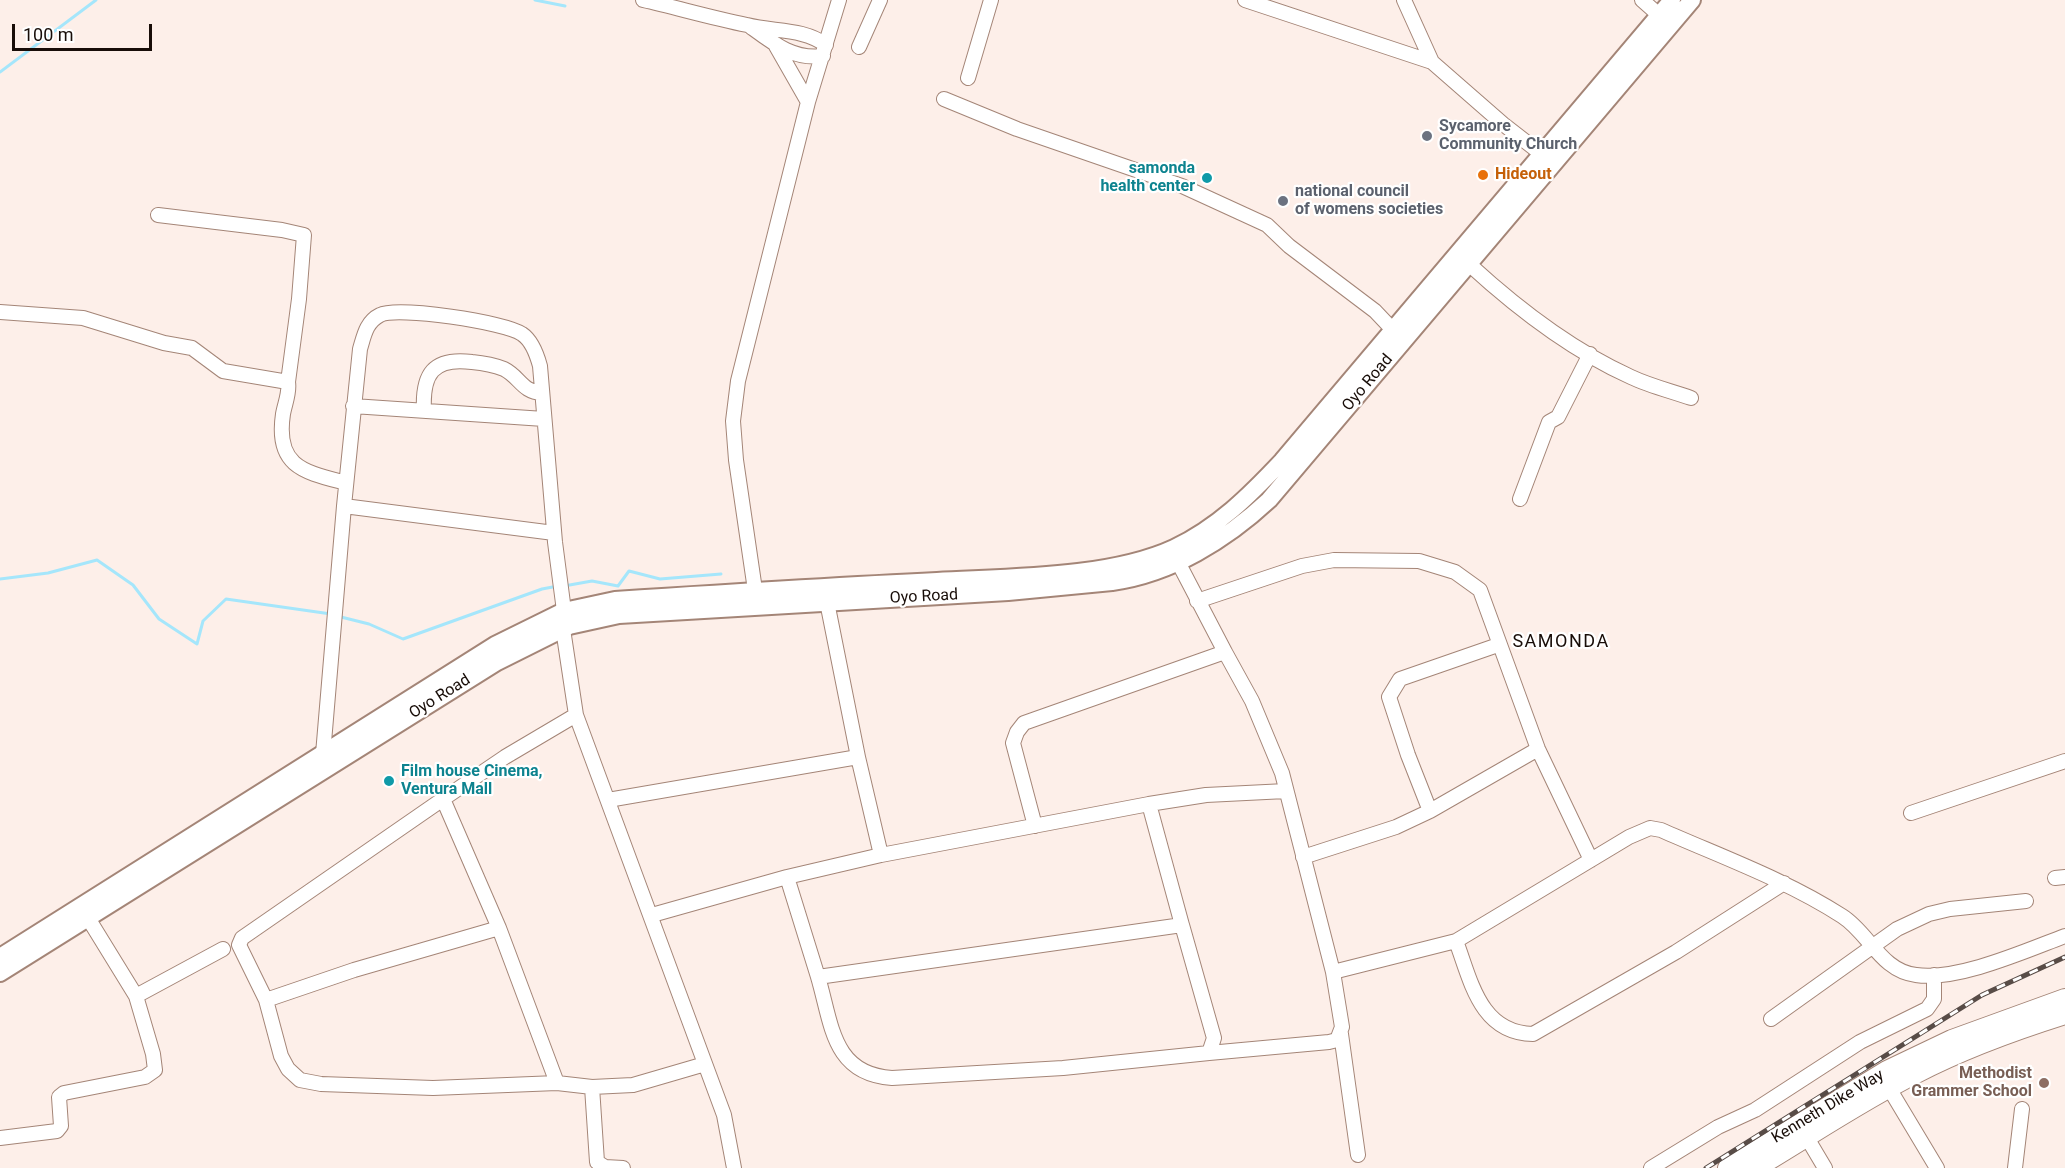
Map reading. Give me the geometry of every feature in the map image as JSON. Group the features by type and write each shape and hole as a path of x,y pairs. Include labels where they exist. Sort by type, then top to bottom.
{"highway":[{"name":"Kenneth Dike Way","path":"1755,1168 1887,1071 1952,1040 2065,999"},
{"name":"Kenneth Dike Way","path":"1728,1168 1998,1036 2065,1014"}],"main road":[{"name":"Oyo Road","path":"0,957 108,897 497,662 563,629 619,615 647,612 1008,592 1112,582 1127,580 1178,562 1228,533 1269,500 1470,265 1547,158 1672,0"},
{"name":"Oyo Road","path":"0,973 88,918 108,897 323,754 495,645 564,611 615,600 1054,573 1129,562 1172,549 1218,523 1256,489 1393,330 1692,0"}],"street":[{"path":"643,0 750,26 816,37 824,50"},
{"path":"755,590 736,460 733,421 738,381 808,102 839,0"},
{"path":"859,47 880,0"},
{"path":"968,78 991,0"},
{"path":"1245,0 1432,62 1503,124 1547,158"},
{"path":"1404,0 1432,62"},
{"path":"1642,0 1659,15"},
{"path":"750,26 776,46 809,58 824,50"},
{"path":"788,31 832,26"},
{"path":"776,46 808,102"},
{"path":"944,99 1017,129 1182,186 1267,225 1289,246 1375,311 1393,330"},
{"path":"158,214 282,230 304,235 282,436 290,460 303,471 346,483"},
{"path":"1470,265 1519,310 1590,354 1631,377 1691,398"},
{"path":"323,754 334,608 360,350 367,326 381,314 400,311 483,321 512,328 524,335 537,355 564,611"},
{"path":"0,312 83,318 192,348 223,370 288,381"},
{"path":"1520,499 1549,422 1558,417 1590,354"},
{"path":"424,411 424,385 428,376 443,362 454,360 502,368 511,373 526,390 542,393"},
{"path":"353,406 544,419"},
{"path":"344,506 554,533"},
{"path":"1197,601 1302,566 1334,560 1419,561 1455,572 1480,590 1498,645 1538,749 1591,860"},
{"path":"1178,562 1252,701 1276,755 1333,972 1358,1155"},
{"path":"827,602 858,757 881,855"},
{"path":"563,629 576,715 652,915 724,1115 734,1168"},
{"path":"1430,811 1389,697 1391,691 1400,679 1498,645"},
{"path":"1035,826 1013,743 1024,723 1225,652"},
{"path":"576,715 505,757 443,799 242,938 239,945 266,1000 281,1056 288,1069 300,1080 321,1084 433,1088 556,1083 592,1087 633,1085 705,1064"},
{"path":"1303,857 1396,827 1430,811 1538,749"},
{"path":"608,800 858,757"},
{"path":"1911,813 2065,761"},
{"path":"652,915 787,877 881,855 1149,804 1206,795 1286,791"},
{"path":"443,799 499,928 556,1083"},
{"path":"1149,804 1214,1038 1209,1053"},
{"path":"1333,972 1456,940 1650,828 1661,830 1784,883 1844,917 1888,963 1907,973 1934,975 1984,965 2065,936"},
{"path":"787,877 841,1052 848,1063 871,1077 891,1078 1063,1068 1329,1042 1337,1040 1341,1035"},
{"path":"1456,940 1477,997 1488,1014 1500,1025 1516,1034 1533,1034 1676,952 1784,883"},
{"path":"1771,1019 1897,929 1929,914 2026,901"},
{"path":"0,1138 60,1130 59,1097 64,1093 152,1074 155,1066 153,1054 136,996 88,918"},
{"path":"818,977 1182,925"},
{"path":"266,1000 354,970 499,928"},
{"path":"136,996 224,949"},
{"path":"1651,1168 1718,1127 1755,1110 1860,1042 1927,1009 1934,999 1934,975"},
{"path":"592,1087 597,1162 605,1167 623,1168"},
{"path":"1889,1088 1937,1168"},
{"path":"2015,1168 2022,1109"},
{"path":"1803,1131 1825,1168"}],"waterway":[{"path":"0,72 96,0"},
{"path":"535,0 565,6"},
{"path":"0,579 48,573 97,560 133,585 159,619 197,644 203,621 226,599 331,614"},
{"path":"564,586 592,581 618,586 629,571 660,579 721,574"},
{"path":"337,616 369,624 403,639 542,589 558,586"}],"railway":[{"path":"1706,1168 1982,995 2065,957"}],"place":[{"name":"Sycamore Community Church","path":"1427,136"},
{"name":"Hideout","path":"1483,175"},
{"name":"samonda health center","path":"1207,178"},
{"name":"national council of womens societies","path":"1283,201"},
{"name":"Film house Cinema, Ventura Mall","path":"389,781"},
{"name":"Methodist Grammer School","path":"2044,1083"}],"district":[{"name":"SAMONDA","path":"1561,642"}]}
